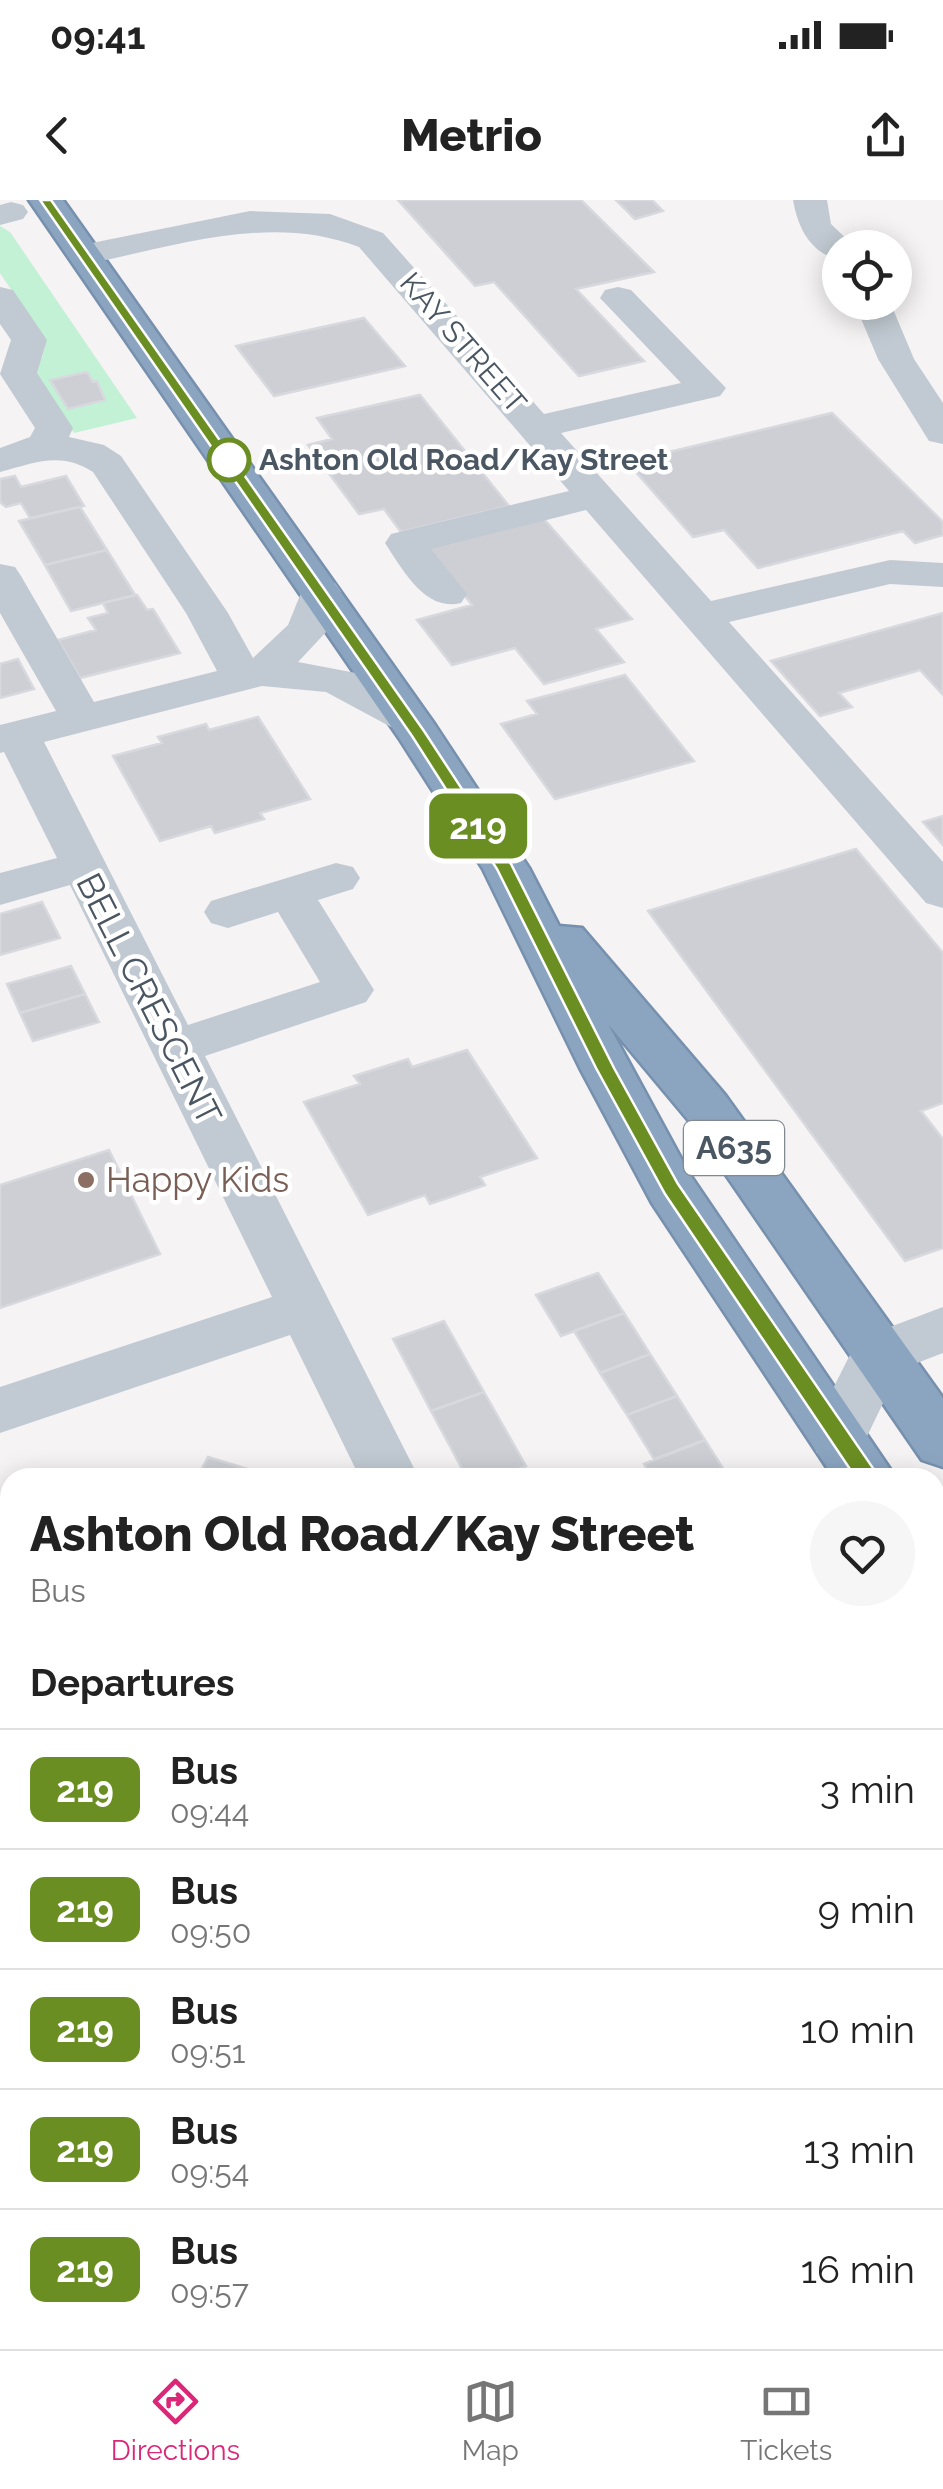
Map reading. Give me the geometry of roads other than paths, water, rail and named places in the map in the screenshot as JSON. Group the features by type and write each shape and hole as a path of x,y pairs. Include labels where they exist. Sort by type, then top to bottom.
{"highway":[{"name":"A635","path":"46,200 407,718 506,868 707,1108 943,1443"},
{"name":"A635","path":"506,868 605,1068 671,1189 852,1457"}],"street":[{"path":"810,200 815,227 822,233"},
{"name":"KAY STREET","path":"87,254 312,210 372,240 943,892"},
{"path":"0,298 29,340 18,373 54,428 46,444 0,460"},
{"path":"536,427 707,388 618,298"},
{"path":"880,320 896,359 943,432"},
{"path":"46,444 90,453 108,464 252,676"},
{"path":"446,594 405,544 596,496"},
{"path":"701,616 890,572 943,575"},
{"path":"0,576 80,716"},
{"path":"252,676 307,630 320,592"},
{"path":"9,736 252,676 311,675 341,682 407,718"},
{"name":"BELL CRESCENT","path":"9,736 81,866 385,1468"},
{"path":"0,889 81,866"},
{"path":"174,1048 368,984 313,885 228,912"},
{"path":"0,1410 305,1308"},
{"path":"852,1457 878,1355 943,1329"}],"place":[{"name":"Ashton Old Road/Kay Street","path":"229,460"},
{"name":"Happy Kids","path":"86,1180"}]}
